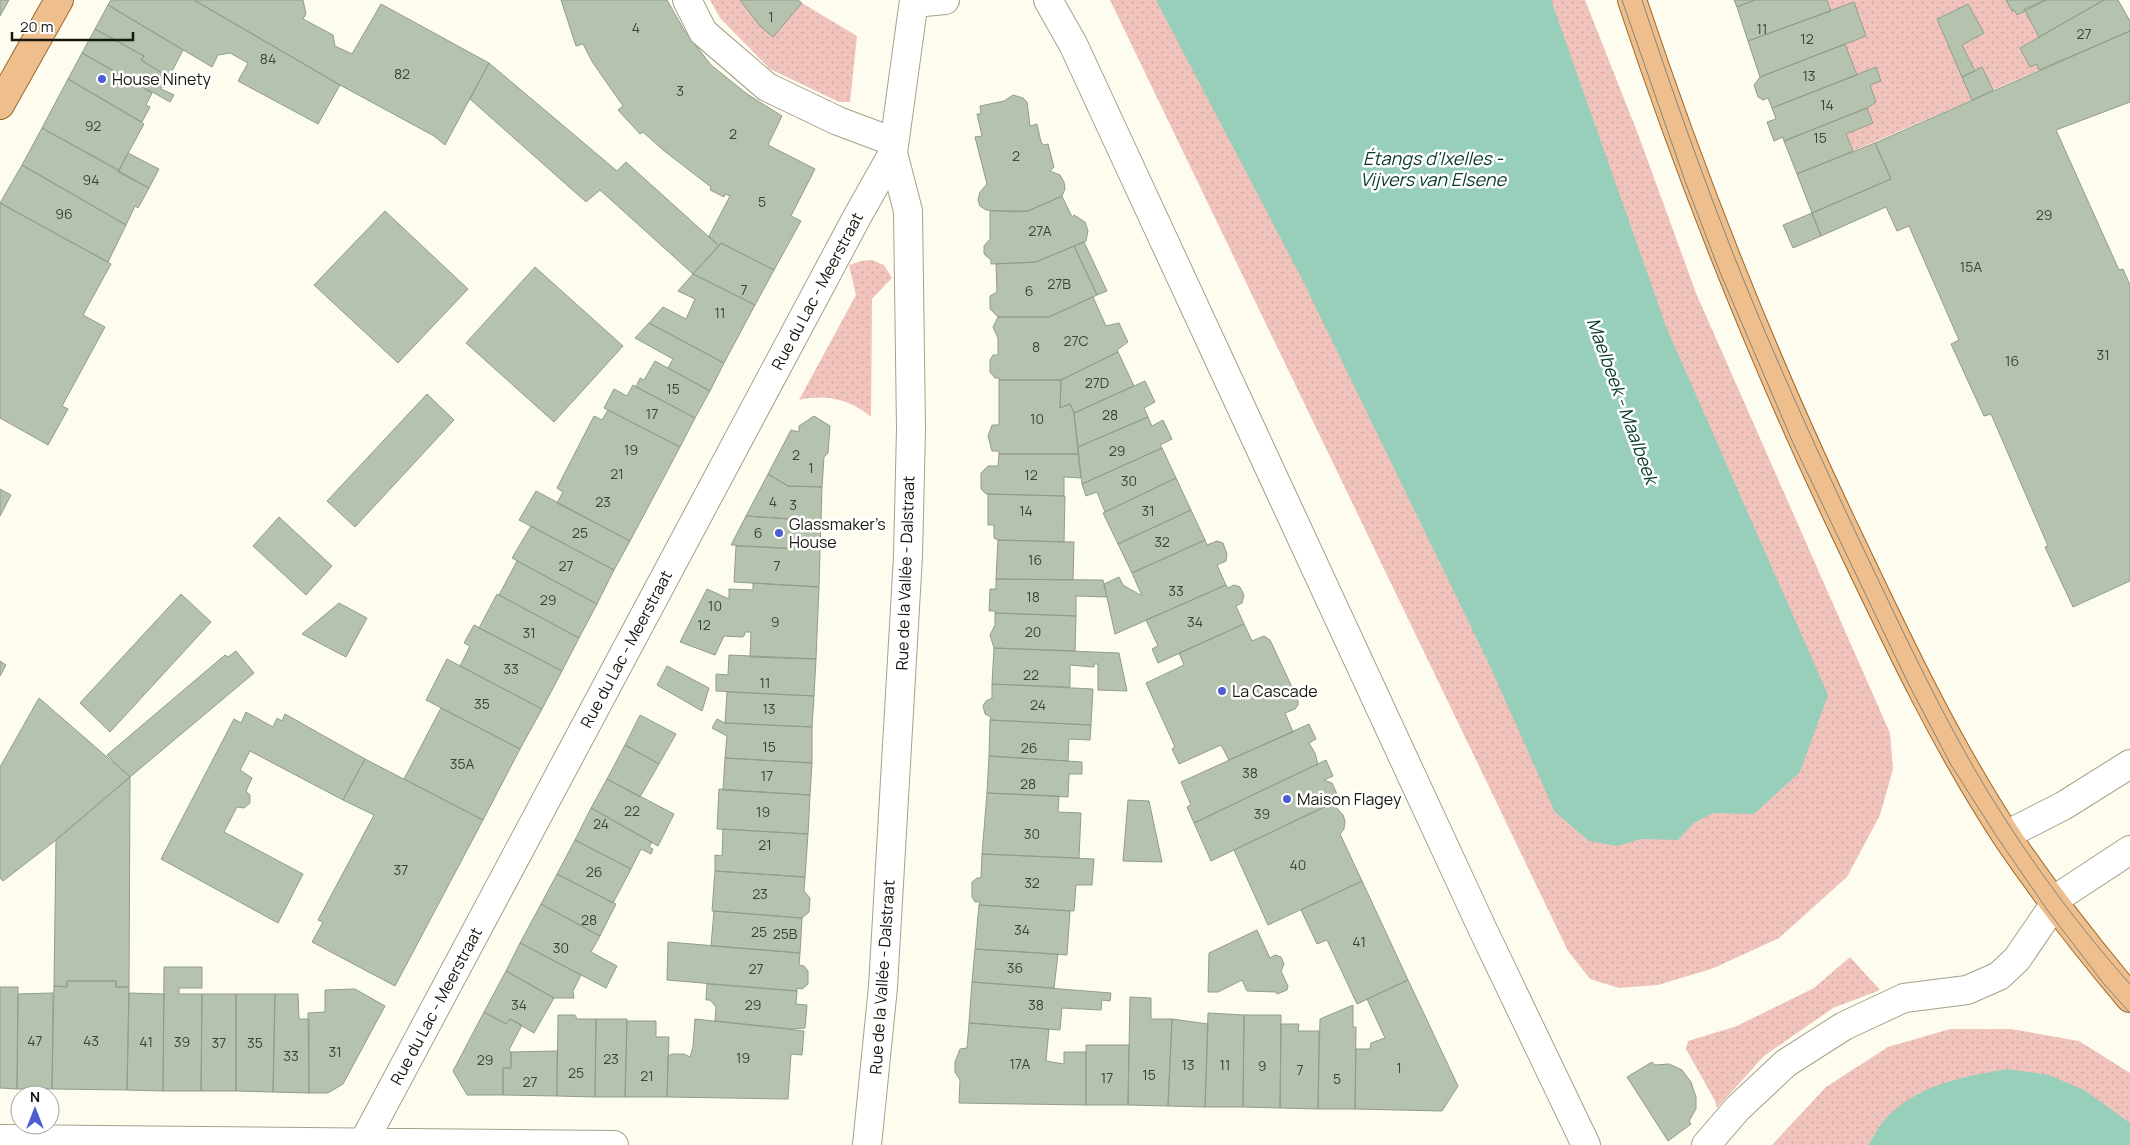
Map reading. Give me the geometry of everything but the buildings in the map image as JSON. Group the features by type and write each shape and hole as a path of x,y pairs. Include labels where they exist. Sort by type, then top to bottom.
{"main road":[{"path":"0,105 59,0"},
{"path":"1632,0 1694,178 1728,266 1801,439 1933,711 2006,835 2054,904 2130,998"}],"street":[{"path":"687,0 703,32 767,87 894,148"},
{"path":"914,1 945,0"},
{"path":"1048,0 1073,44 1483,930 1586,1145"},
{"name":"Rue de la Vallée - Dalstraat","path":"867,1145 883,987 908,556 911,428 908,210 894,148 914,1"},
{"name":"Rue du Lac - Meerstraat","path":"362,1144 894,148"},
{"path":"2006,835 2062,806 2130,764"},
{"path":"1706,1145 1737,1109 1786,1063 1844,1026 1904,998 1967,990 1999,976 2016,959 2060,896 2130,850"},
{"path":"0,1139 614,1145"}],"shaded area":[{"path":"710,0 740,0 760,25 802,3 857,36 850,102 839,102 770,69 720,18"},
{"name":"Étangs d'Ixelles - Vijvers van Elsene","path":"1110,0 1585,0 1638,134 1696,293 1890,733 1893,769 1880,815 1847,877 1779,938 1714,968 1658,985 1619,988 1590,979 1568,951"},
{"path":"1827,0 2006,0 2016,15 2024,9 2039,37 2020,48 2030,67 2037,64 2039,70 1993,90 1982,67 1975,71 1962,45 1984,33 1968,4 1937,19 1972,100 1853,151 1846,134 1873,123 1867,108 1876,101 1870,85 1881,80 1876,67 1857,75 1845,44 1866,36 1854,2 1831,11"},
{"path":"872,260 884,265 892,278 872,299 871,417 854,406 837,399 809,398 799,400 856,295 849,265"},
{"path":"1850,957 1880,990 1833,1008 1764,1056 1717,1108 1686,1049 1688,1041 1737,1026 1814,988"},
{"path":"1950,1029 2011,1029 2079,1041 2130,1073 2130,1145 1772,1145 1826,1087 1888,1047"}],"water":[{"name":"Étangs d'Ixelles - Vijvers van Elsene","path":"1156,0 1551,0 1667,329 1828,695 1800,772 1754,814 1713,813 1694,823 1678,840 1641,839 1617,846 1589,841 1555,812 1489,664 1303,281"},
{"path":"2007,1069 2049,1075 2084,1090 2130,1123 2130,1145 1868,1145 1887,1117 1916,1095 1945,1083"}],"tram line":[{"path":"1622,0 1685,181 1719,270 1793,443 1909,685 1951,765 1997,837 2048,911 2104,984 2130,1013"},
{"path":"1642,0 1699,164 1751,298 1814,443 1913,653 1966,754 2021,844 2063,903 2130,984"}],"place":[{"name":"House Ninety","path":"102,79"},
{"name":"Glassmaker’s House","path":"779,533"},
{"name":"La Cascade","path":"1222,691"},
{"name":"Maison Flagey","path":"1287,799"}],"water label":[{"name":"Maelbeek - Maalbeek","path":"1622,401"}]}
